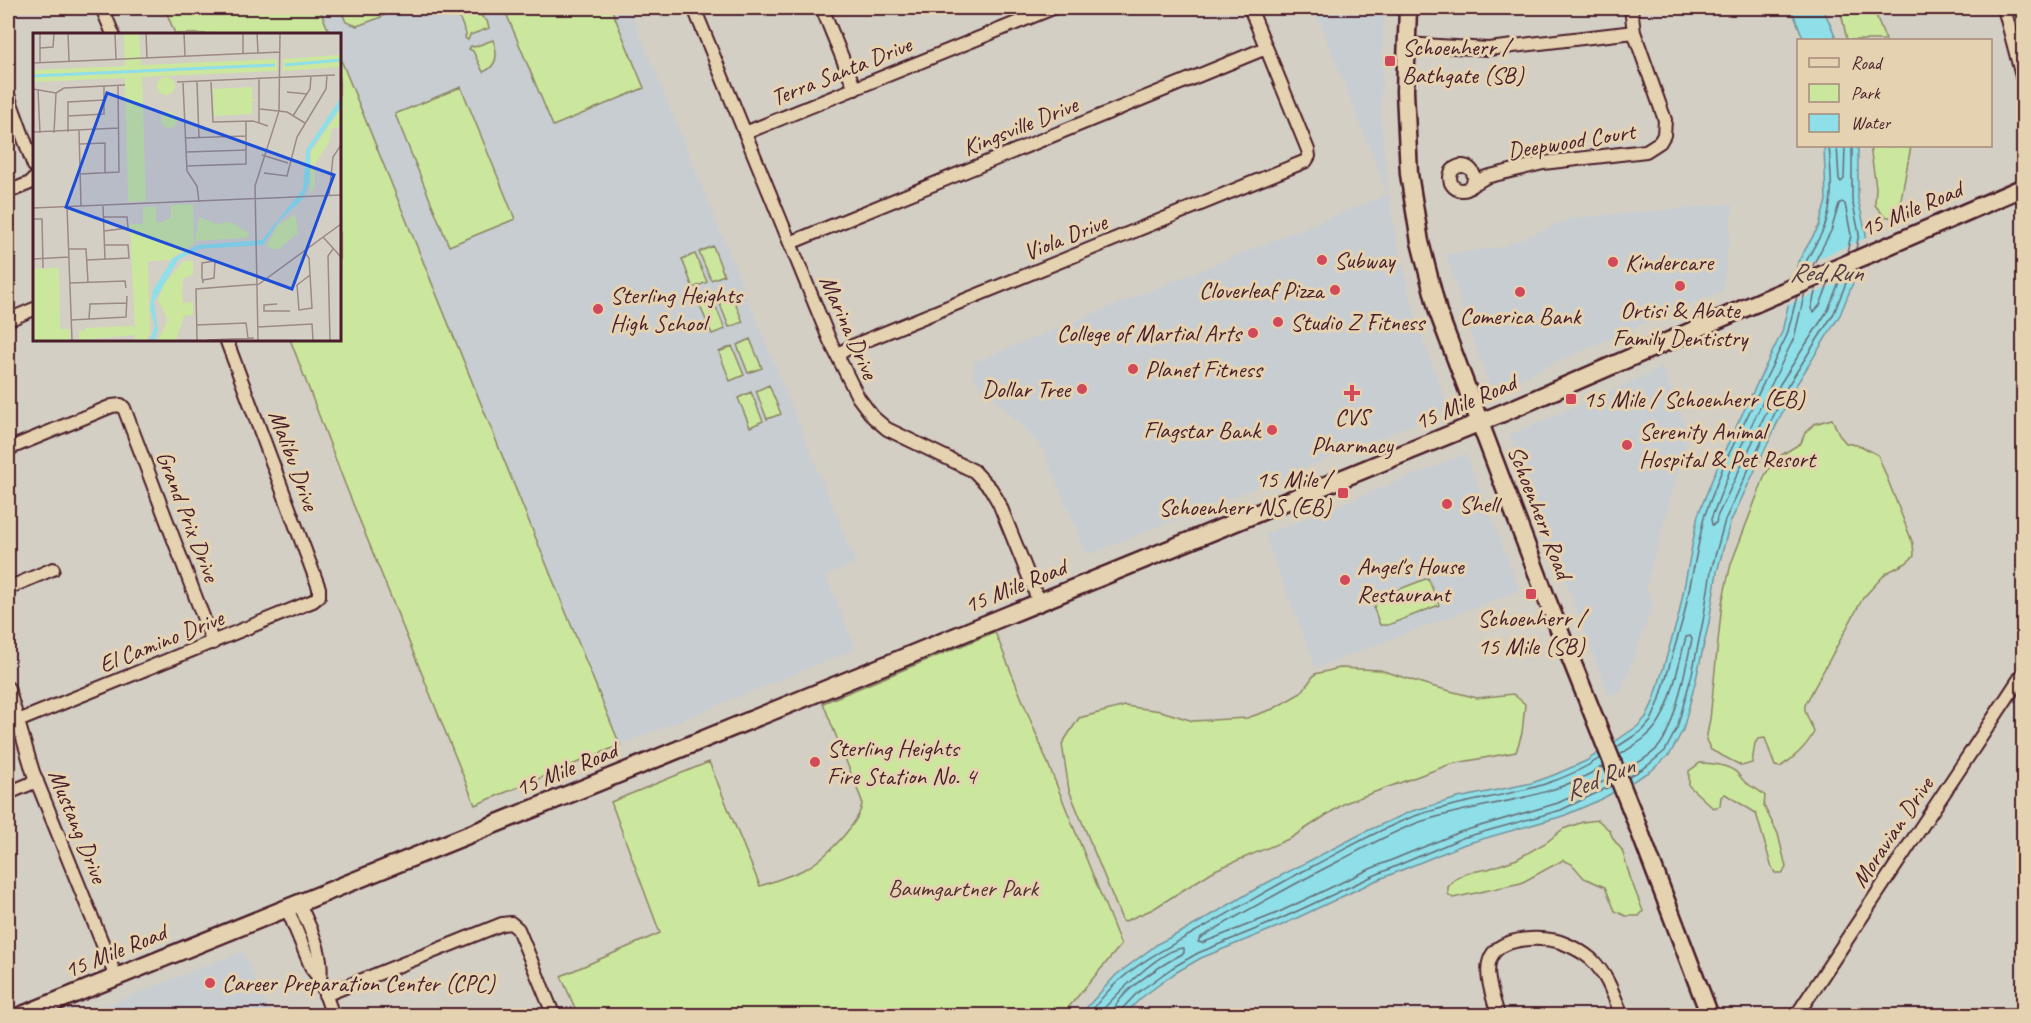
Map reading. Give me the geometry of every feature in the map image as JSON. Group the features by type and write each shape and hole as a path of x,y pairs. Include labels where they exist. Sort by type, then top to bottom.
{"main road":[{"name":"Schoenherr Road","path":"1408,8 1405,91 1407,146 1416,219 1438,312 1710,1016"},
{"name":"15 Mile Road","path":"20,1016 1480,422 2024,187"}],"street":[{"path":"102,8 113,33"},
{"name":"Marina Drive","path":"694,8 830,341 858,397 873,417 887,429 908,441 963,464 974,471 991,489 1039,602"},
{"path":"822,8 855,89"},
{"name":"Terra Santa Drive","path":"745,133 1053,8"},
{"path":"1250,8 1266,48"},
{"path":"1406,44 1488,49 1634,32 1631,8"},
{"path":"2004,8 2024,84"},
{"name":"Deepwood Court","path":"1472,185 1486,177 1543,163 1646,151 1660,142 1664,135 1665,120 1634,32"},
{"name":"Viola Drive","path":"837,355 850,347 1304,163 1308,158 1308,150 1266,48"},
{"name":"Kingsville Drive","path":"790,243 1266,48"},
{"path":"8,95 33,163"},
{"path":"1457,166 1465,166 1472,170 1474,178 1472,185 1465,190 1453,187 1449,179 1451,171 1457,166"},
{"name":"Deepwood Court","path":"1472,170 1486,177"},
{"path":"8,192 33,180"},
{"path":"8,320 33,309"},
{"name":"Malibu Drive","path":"226,340 319,588 319,596"},
{"name":"Grand Prix Drive","path":"8,449 112,406 121,405 126,412 213,643"},
{"path":"8,588 53,569"},
{"name":"El Camino Drive","path":"18,721 213,643 313,601 319,596"},
{"name":"Moravian Drive","path":"1796,1016 2020,686 2024,672"},
{"name":"Mustang Drive","path":"8,688 37,782 116,976"},
{"path":"8,793 37,782"},
{"path":"293,905 315,943 322,966 320,979"},
{"path":"293,905 303,947 312,969 320,979 333,1016"},
{"path":"325,995 502,924 511,923 518,929 554,1016"},
{"path":"1498,1016 1490,980 1490,957 1504,945 1533,938 1562,942 1591,959 1606,979 1622,1016"},
{"path":"303,947 315,943"}],"shaded area":[{"name":"Sterling Heights High School","path":"319,8 629,8 856,563 826,575 856,649 620,745 340,57 340,33 330,33"},
{"path":"1314,8 1384,8 1381,113 1394,230 1417,323 1449,410 1087,555 1043,449 1020,423 973,379 974,362 1388,194"},
{"path":"1733,204 1723,291 1492,391 1469,330 1446,254 1503,247 1572,218"},
{"path":"1662,368 1689,434 1646,586 1653,605 1621,692 1609,695 1510,435"},
{"path":"1466,454 1520,590 1316,668 1264,535"},
{"name":"Career Preparation Center (CPC)","path":"243,951 270,1015 83,1015"}],"green space":[{"path":"165,8 319,8 330,33 175,33"},
{"path":"340,8 398,8 357,26 346,22"},
{"path":"504,8 611,8 644,88 553,126"},
{"path":"1840,8 1873,8 1886,39 1847,39"},
{"path":"476,12 487,21 489,28 470,35 468,40 465,38 466,34 458,14"},
{"path":"493,40 496,59 492,66 483,72 473,51 469,49 471,46"},
{"path":"340,57 620,745 475,805 345,484 290,340 340,340"},
{"path":"461,87 515,219 449,246 395,114"},
{"path":"1870,147 1911,147 1899,210 1894,218 1884,216 1875,205 1876,187"},
{"path":"713,246 724,275 711,280 699,252"},
{"path":"695,254 707,282 693,288 682,259"},
{"path":"731,293 743,322 729,327 718,299"},
{"path":"713,300 725,329 712,334 700,306"},
{"path":"750,339 762,368 748,373 737,345"},
{"path":"732,346 744,375 730,381 719,352"},
{"path":"769,385 781,414 767,419 756,391"},
{"path":"751,392 763,421 750,427 738,398"},
{"path":"1832,419 1846,443 1861,446 1878,455 1913,544 1914,556 1906,563 1886,573 1863,598 1805,705 1805,711 1814,732 1804,747 1780,767 1775,766 1765,738 1758,739 1755,743 1752,763 1742,766 1711,750 1706,740 1722,603 1731,564 1765,475 1775,459 1801,443 1805,433 1814,424"},
{"path":"1428,578 1439,605 1388,625 1380,625 1374,609 1377,598"},
{"name":"Baumgartner Park","path":"995,632 1121,945 1062,1015 578,1015 561,976 660,933 611,802 709,762 760,886 803,870 840,840 861,810 862,801 823,703"},
{"path":"1340,668 1380,670 1477,698 1513,694 1525,704 1522,733 1516,752 1451,764 1345,803 1291,838 1215,870 1153,909 1123,922 1069,790 1062,744 1079,718 1125,706 1161,711 1193,721 1247,718 1273,709 1301,693 1315,674"},
{"path":"1700,763 1729,768 1765,796 1764,806 1778,834 1786,867 1783,873 1775,873 1771,865 1756,813 1725,794 1721,797 1720,806 1713,808 1689,786 1689,771"},
{"path":"1598,820 1609,830 1622,850 1643,911 1639,916 1626,916 1615,911 1605,887 1584,878 1572,864 1563,860 1521,883 1453,898 1448,894 1448,887 1454,880 1466,873 1488,869 1517,859 1547,842 1563,829"}],"water":[{"path":"1791,8 1823,8 1837,39 1804,39"},
{"name":"Red Run","path":"1824,147 1858,147 1858,199 1866,234 1855,278 1840,315 1793,390 1730,523 1717,572 1709,622 1683,730 1670,754 1651,771 1600,800 1563,816 1465,844 1375,881 1280,926 1201,958 1175,973 1141,998 1124,1015 1079,1016 1116,975 1159,943 1261,886 1369,830 1412,811 1458,798 1532,783 1554,775 1586,761 1638,726 1646,717 1654,700 1679,614 1698,515 1720,460 1782,332 1798,262 1819,226 1826,201"}],"pier":[{"path":"1868,237 1858,275 1785,306 1794,269"}],"place":[{"name":"Schoenherr / Bathgate (SB)","path":"1390,61"},
{"name":"Subway","path":"1322,260"},
{"name":"Kindercare","path":"1613,262"},
{"name":"Ortisi & Abate Family Dentistry","path":"1680,286"},
{"name":"Cloverleaf Pizza","path":"1335,290"},
{"name":"Comerica Bank","path":"1520,292"},
{"name":"Sterling Heights High School","path":"598,309"},
{"name":"Studio Z Fitness","path":"1278,322"},
{"name":"College of Martial Arts","path":"1253,333"},
{"name":"Planet Fitness","path":"1133,369"},
{"name":"Dollar Tree","path":"1082,389"},
{"name":"CVS Pharmacy","path":"1352,393"},
{"name":"15 Mile / Schoenherr (EB)","path":"1571,399"},
{"name":"Flagstar Bank","path":"1272,430"},
{"name":"Serenity Animal Hospital & Pet Resort","path":"1627,445"},
{"name":"15 Mile / Schoenherr NS (EB)","path":"1343,493"},
{"name":"Shell","path":"1447,504"},
{"name":"Angel's House Restaurant","path":"1345,580"},
{"name":"Schoenherr / 15 Mile (SB)","path":"1531,594"},
{"name":"Sterling Heights Fire Station No. 4","path":"815,762"},
{"name":"Career Preparation Center (CPC)","path":"210,983"}]}
